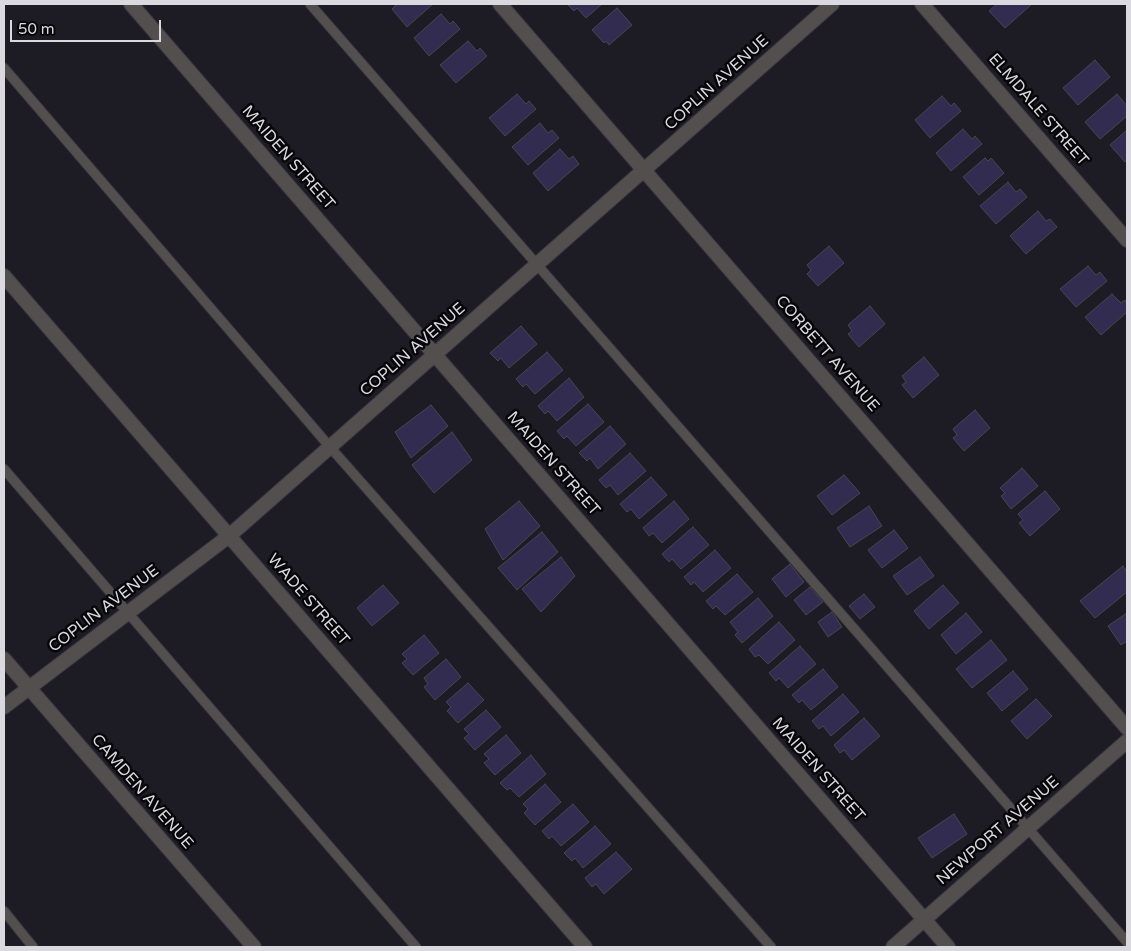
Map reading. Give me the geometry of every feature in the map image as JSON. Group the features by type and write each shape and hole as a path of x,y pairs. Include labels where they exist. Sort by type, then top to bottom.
{"street":[{"name":"MAIDEN STREET","path":"132,4 948,947"},
{"name":"CORBETT AVENUE","path":"500,4 1127,728"},
{"name":"COPLIN AVENUE","path":"4,707 229,536 832,4"},
{"name":"ELMDALE STREET","path":"922,4 1127,240"},
{"name":"WADE STREET","path":"4,276 585,947"},
{"name":"CAMDEN AVENUE","path":"4,659 254,947"},
{"name":"NEWPORT AVENUE","path":"893,947 1127,741"}],"lane":[{"path":"310,4 1029,827 1127,942"},
{"path":"4,68 330,447 771,947"},
{"path":"4,469 416,947"},
{"path":"4,911 33,947"}],"building":[{"path":"397,4 433,4 407,27 392,9"},
{"path":"567,4 602,4 586,18 577,8 574,11"},
{"path":"997,4 1032,4 1005,28 989,11"},
{"path":"617,8 632,25 609,45 606,41 604,43 592,30"},
{"path":"441,14 450,24 453,21 460,29 429,56 414,38"},
{"path":"468,41 477,51 480,48 487,56 456,83 440,65"},
{"path":"1095,60 1110,77 1078,105 1063,88"},
{"path":"517,94 526,104 529,101 536,109 505,136 489,118"},
{"path":"1117,94 1127,106 1127,116 1100,139 1085,122"},
{"path":"942,96 951,106 954,103 961,111 930,138 915,120"},
{"path":"540,123 548,133 552,130 559,138 528,165 512,147"},
{"path":"963,129 972,139 975,136 982,144 951,171 936,153"},
{"path":"1127,130 1127,160 1125,162 1110,145"},
{"path":"560,149 569,159 573,156 579,164 548,191 533,173"},
{"path":"985,158 988,161 991,158 1004,173 979,195 963,177"},
{"path":"1008,182 1016,192 1020,189 1027,197 996,224 980,206"},
{"path":"1038,211 1046,221 1050,219 1057,227 1026,254 1010,236"},
{"path":"829,246 844,263 818,286 807,274 811,270 807,265"},
{"path":"1088,266 1096,275 1100,272 1107,281 1076,307 1060,289"},
{"path":"1112,294 1121,303 1125,300 1127,312 1101,335 1085,317"},
{"path":"870,306 885,324 859,347 848,334 852,331 848,325"},
{"path":"521,326 537,344 509,368 501,358 498,361 490,353"},
{"path":"547,352 563,370 535,394 526,384 523,387 516,379"},
{"path":"924,357 939,375 913,398 902,385 906,382 902,376"},
{"path":"569,378 584,397 557,421 548,411 545,414 538,406"},
{"path":"588,404 604,422 576,446 567,436 564,439 557,431"},
{"path":"431,405 448,426 411,458 395,432"},
{"path":"975,410 990,428 964,451 953,438 957,435 953,429"},
{"path":"610,426 626,444 598,469 590,458 587,461 579,453"},
{"path":"452,432 472,460 434,493 412,465"},
{"path":"630,453 646,471 618,495 610,485 606,488 599,480"},
{"path":"1022,468 1038,486 1011,509 1001,496 1005,493 1000,488"},
{"path":"844,475 860,493 832,515 817,496"},
{"path":"651,477 667,495 639,519 631,509 627,512 620,504"},
{"path":"1045,491 1060,509 1030,536 1019,523 1023,520 1018,514"},
{"path":"519,501 540,526 503,560 485,529"},
{"path":"674,501 689,519 662,543 653,533 649,536 643,528"},
{"path":"869,506 882,526 850,547 837,528"},
{"path":"693,527 709,545 681,569 672,559 669,562 662,554"},
{"path":"894,530 908,548 882,568 868,550"},
{"path":"542,532 558,552 517,590 498,568"},
{"path":"715,550 731,568 703,592 694,582 691,585 684,577"},
{"path":"561,557 575,576 541,612 522,589"},
{"path":"920,557 934,576 907,595 893,576"},
{"path":"790,564 804,582 786,597 772,579"},
{"path":"1123,566 1127,572 1127,592 1095,618 1080,601"},
{"path":"737,574 753,592 725,615 716,606 713,609 706,601"},
{"path":"383,585 399,603 372,626 357,608"},
{"path":"943,585 959,603 929,629 914,611"},
{"path":"810,587 823,602 806,615 794,600"},
{"path":"864,594 875,607 860,619 849,606"},
{"path":"758,598 773,616 742,643 735,635 738,632 730,622"},
{"path":"832,612 842,627 828,637 818,622"},
{"path":"966,613 982,632 956,654 941,635"},
{"path":"1127,613 1127,641 1121,645 1108,626"},
{"path":"779,622 795,640 768,664 759,655 755,657 749,649"},
{"path":"424,635 439,653 413,675 402,663 407,659 402,654"},
{"path":"991,640 1007,660 972,688 956,669"},
{"path":"800,646 816,664 788,688 779,678 776,681 769,673"},
{"path":"446,659 461,677 435,700 424,687 428,684 424,678"},
{"path":"823,669 838,687 811,710 802,700 799,703 792,695"},
{"path":"1013,671 1028,689 1002,711 987,693"},
{"path":"468,683 484,700 458,723 447,711 451,707 446,702"},
{"path":"843,694 859,712 831,736 823,726 819,729 812,721"},
{"path":"1036,699 1052,716 1027,739 1011,721"},
{"path":"486,710 501,727 475,750 464,738 469,734 464,729"},
{"path":"864,718 880,736 852,760 844,750 840,753 834,745"},
{"path":"506,735 521,753 495,775 484,763 489,759 484,754"},
{"path":"531,755 546,774 519,797 510,788 507,790 500,783"},
{"path":"545,784 561,802 535,825 524,813 528,809 523,804"},
{"path":"573,804 589,822 561,846 552,836 549,839 542,831"},
{"path":"954,814 967,834 932,858 918,838"},
{"path":"595,826 611,844 583,868 575,858 572,861 564,853"},
{"path":"616,852 632,869 604,894 596,884 592,887 585,878"}]}
